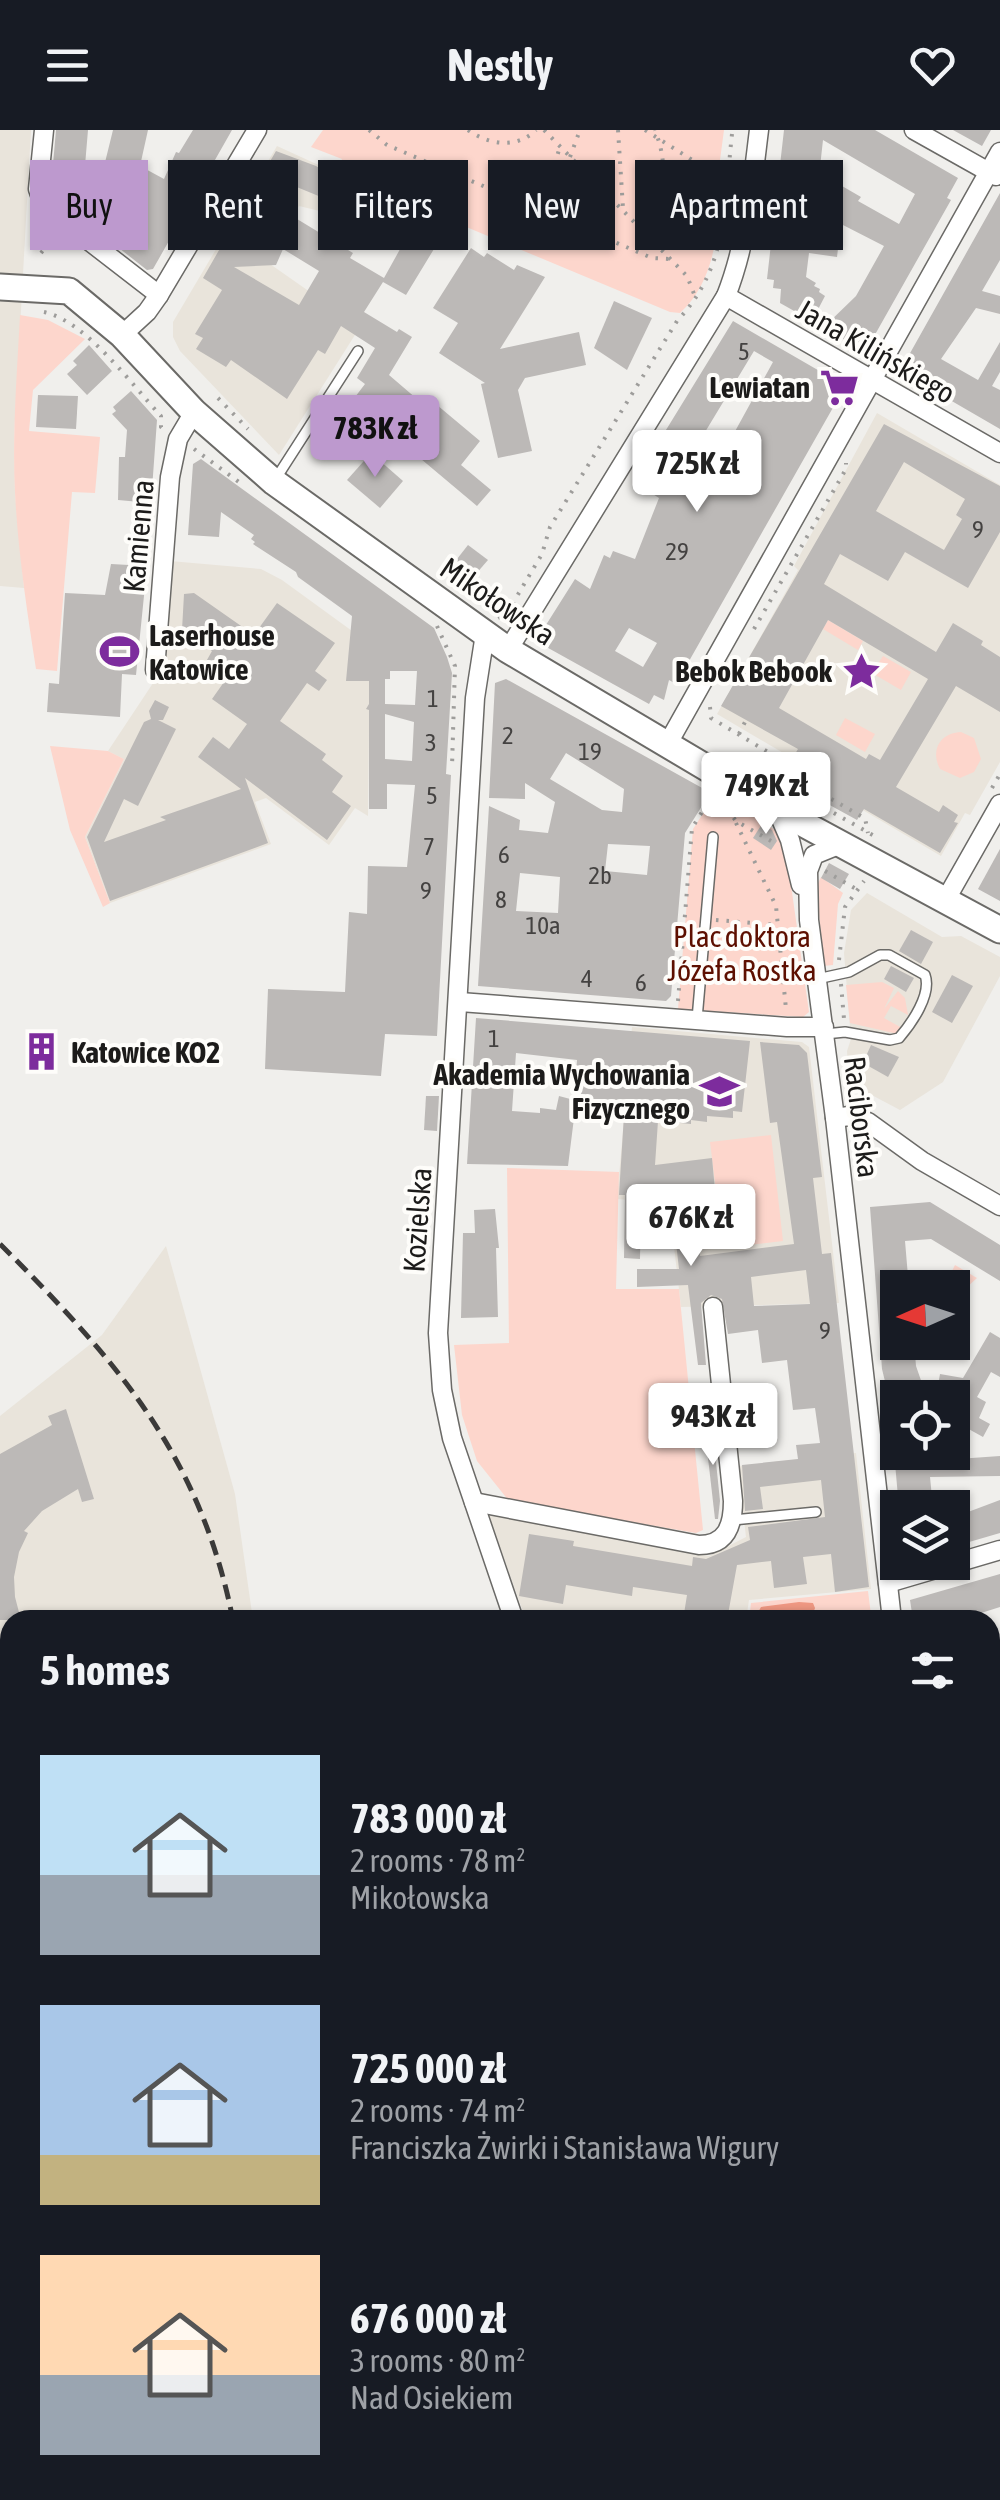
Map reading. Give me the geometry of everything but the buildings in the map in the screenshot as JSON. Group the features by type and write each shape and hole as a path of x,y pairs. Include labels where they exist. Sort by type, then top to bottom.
{"main road":[{"name":"Mikołowska","path":"0,288 70,291 122,335 194,412 274,482 488,625 508,650 667,745 785,799 841,844 1000,930"}],"street":[{"path":"44,130 38,188 44,206 159,296"},
{"path":"122,335 159,296 257,130"},
{"path":"508,650 726,296 745,230 758,130"},
{"path":"914,130 995,176"},
{"path":"667,745 873,380 995,176 1000,152"},
{"name":"Jana Kilińskiego","path":"726,296 1000,453"},
{"name":"Kamienna","path":"155,670 150,625 170,477 178,439 194,412"},
{"name":"Kozielska","path":"488,625 476,698 438,1333 442,1390 452,1438 511,1610"},
{"path":"946,901 996,796"},
{"name":"Raciborska","path":"785,799 790,840 809,920 836,1118 891,1610"},
{"name":"Raciborska","path":"809,920 808,871 814,855 841,844"},
{"path":"460,1002 824,1030"},
{"path":"836,1118 849,1116 868,1122 922,1161 1000,1206"},
{"path":"474,1502 700,1545 718,1542 734,1520 714,1307"},
{"path":"888,1582 1000,1550"}],"lane":[{"path":"274,482 358,351"},
{"path":"697,1019 714,837"},
{"path":"817,979 849,972 884,954 922,973 928,982 899,1038 824,1030"},
{"path":"734,1520 816,1512"}],"path":[{"path":"369,130 388,145 652,258 670,259"},
{"path":"468,130 503,144 528,138 536,130"},
{"path":"544,130 635,222"},
{"path":"570,156 580,130"},
{"path":"618,130 623,208"},
{"path":"645,130 689,160"},
{"path":"655,130 664,160"},
{"path":"729,160 732,134"},
{"path":"556,160 560,146"},
{"path":"661,250 687,276 698,312"},
{"path":"488,625 507,613 542,554 550,527 677,321 696,301 717,250"},
{"path":"40,311 60,317 81,331 130,382"},
{"path":"218,398 259,440"},
{"path":"752,634 846,469 846,459"},
{"path":"428,618 443,636 455,666"},
{"path":"712,703 711,718 783,761 780,779 785,799"},
{"path":"739,734 746,720"},
{"path":"996,796 1000,774"},
{"path":"785,799 807,786 865,818 868,832"},
{"path":"678,1004 692,828 714,792"},
{"path":"785,799 884,842"},
{"path":"736,822 776,906 787,1027"},
{"path":"757,833 775,843"},
{"path":"826,871 857,889"},
{"path":"725,921 778,926"}],"shaded area":[{"path":"0,130 31,130 14,436 24,588 0,586"},
{"path":"277,146 318,165 318,211 298,208 298,160 269,160"},
{"path":"216,250 274,250 270,264 360,327 279,455 180,351 173,337 173,322"},
{"path":"877,413 1000,485 1000,762 941,856 786,765 790,757 717,714 798,570 794,566"},
{"path":"170,561 261,569 370,644 368,816 355,808 329,845 266,798 255,802 271,844 110,903 85,837 124,759 108,751 163,668"},
{"path":"867,893 942,937 961,936 1000,957 1000,976 943,1082 900,1110 849,1083 847,1051 851,1039 844,953 851,910"},
{"path":"632,1027 802,1042 809,1047 839,1303 681,1307 669,1203 617,1199"},
{"path":"166,1246 235,1494 252,1610 0,1610 0,1416 102,1335"},
{"path":"856,1453 871,1589 749,1600 748,1610 522,1610 488,1514 709,1556 746,1537 738,1466"},
{"path":"799,1602 813,1603 815,1608 759,1610"}],"green space":[{"path":"323,130 724,130 720,160 635,160 635,250 713,250 710,262 693,298 680,313 521,250 615,250 615,160 488,160 488,236 468,228 468,160 342,160 311,147"},
{"path":"20,315 48,320 85,339 33,390 29,431 100,437 95,493 72,492 57,671 36,669 18,537 14,449"},
{"path":"828,620 863,641 858,650 823,629"},
{"path":"883,656 911,672 901,690 872,673"},
{"path":"845,718 875,734 865,752 836,735"},
{"path":"961,732 974,738 981,759 974,772 960,778 940,769 936,755 942,739"},
{"path":"50,746 108,751 124,759 85,837 110,903 103,907 70,830"},
{"name":"Plac doktora Józefa Rostka","path":"717,792 784,836 809,1012 803,1017 678,1009 693,829"},
{"path":"821,877 843,893 838,904 833,965 823,966 817,885"},
{"path":"882,982 894,988 884,1009 898,991 905,998 908,1015 891,1006 884,1018 902,1028 898,1034 850,1023 846,985"},
{"path":"771,1135 783,1241 723,1248 710,1142"},
{"path":"507,1168 619,1172 616,1289 679,1289 703,1530 696,1533 509,1501 477,1461 462,1415 454,1345 509,1343"},
{"path":"868,1591 870,1610 750,1610 751,1603"}],"railway":[{"path":"0,1244 81,1328 148,1413 199,1508 230,1610"}],"place":[{"name":"Lewiatan","path":"840,387"},
{"name":"Laserhouse Katowice","path":"119,652"},
{"name":"Bebok Bebook","path":"862,671"},
{"name":"Katowice KO2","path":"41,1052"},
{"name":"Akademia Wychowania Fizycznego","path":"720,1091"}]}
